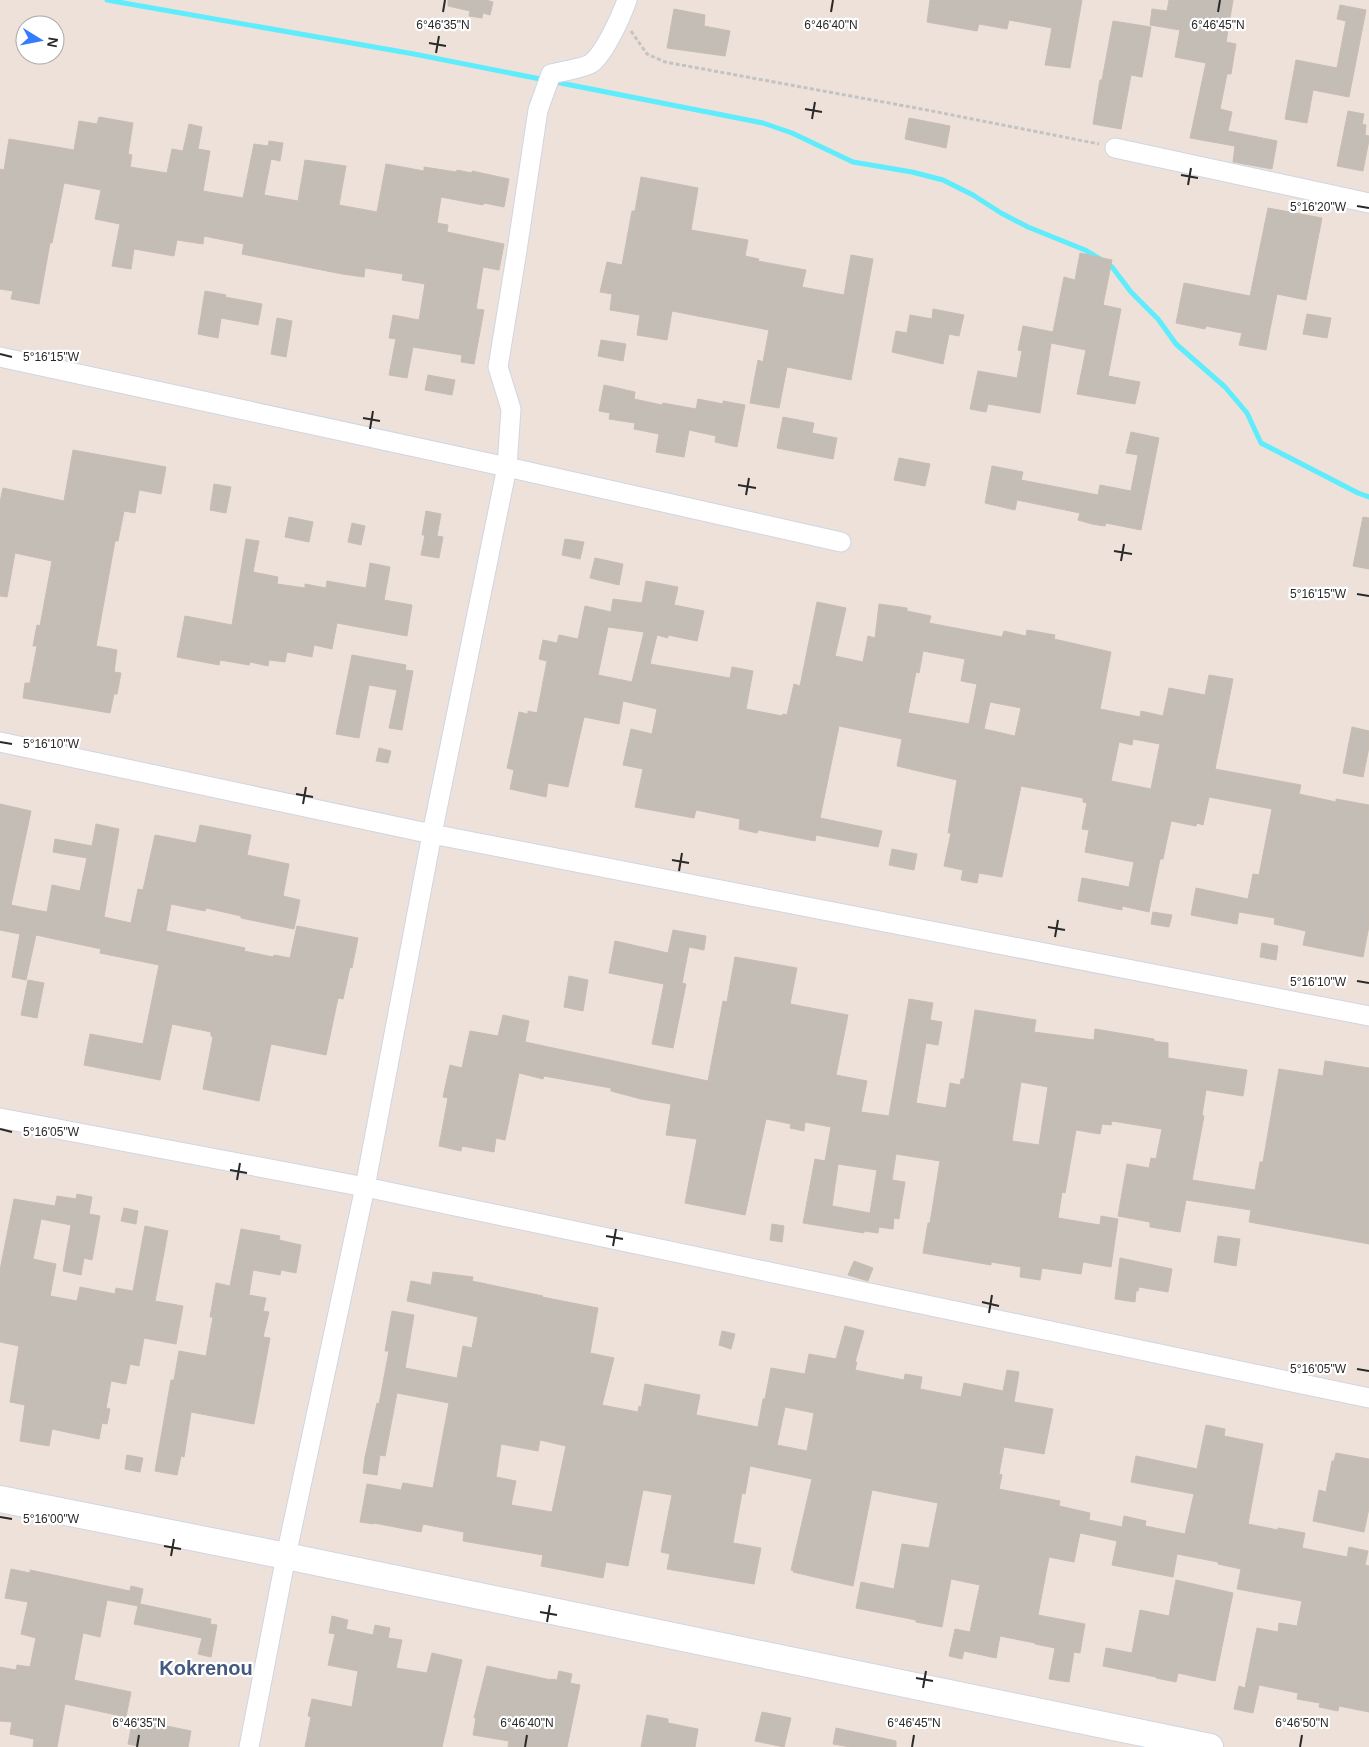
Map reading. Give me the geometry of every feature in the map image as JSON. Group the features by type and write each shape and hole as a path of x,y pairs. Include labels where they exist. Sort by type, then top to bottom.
{"street":[{"path":"249,1747 286,1556 365,1187 432,834 507,467 511,409 498,367 538,110 551,74 592,63 607,43 625,6"},
{"path":"1115,148 1369,203"},
{"path":"0,356 841,542"},
{"path":"0,742 432,834 1369,1016"},
{"path":"0,1118 365,1187 1369,1398"},
{"path":"0,1499 286,1556 1210,1747"}],"path":[{"path":"625,6 634,38 647,54 665,62 926,110 1115,148"}],"building":[{"path":"448,0 486,0 493,2 490,15 483,13 482,18 469,16 470,11 448,6"},
{"path":"930,0 1082,0 1070,68 1045,65 1052,28 1009,20 1007,29 979,24 977,31 927,22"},
{"path":"1169,0 1233,0 1226,42 1236,44 1231,74 1227,74 1220,109 1232,112 1228,131 1277,141 1272,169 1233,162 1235,146 1190,138 1206,63 1175,57 1180,30 1150,25 1152,9 1167,11"},
{"path":"1340,5 1366,10 1349,97 1313,90 1307,123 1285,119 1296,60 1337,68 1346,21 1337,19"},
{"path":"674,9 705,15 704,26 730,31 725,56 667,48"},
{"path":"1113,21 1151,27 1142,77 1131,75 1121,129 1093,124 1100,80 1102,80"},
{"path":"1348,111 1364,114 1362,124 1366,125 1365,135 1369,136 1369,140 1363,171 1337,166"},
{"path":"99,117 133,123 128,154 132,155 130,167 167,173 172,149 183,151 189,124 202,127 198,149 210,151 203,191 243,198 254,144 268,146 269,141 283,143 280,161 271,159 264,195 298,201 305,160 346,166 339,205 377,212 386,164 424,171 424,167 456,172 457,170 472,173 472,171 509,179 504,207 441,197 437,223 448,225 447,232 504,244 499,270 483,267 476,309 484,310 474,364 461,362 462,355 413,347 407,378 389,375 396,339 389,338 393,315 419,320 425,284 402,280 403,274 365,268 364,277 342,274 242,254 244,244 204,236 203,244 177,240 174,256 134,249 131,269 112,266 120,224 95,219 101,190 64,183 52,243 50,243 39,304 11,299 13,291 0,289 0,169 4,170 9,139 74,150 79,121 97,124"},
{"path":"909,118 950,126 946,148 905,139"},
{"path":"641,177 698,188 691,230 748,240 745,256 759,259 758,261 806,270 802,287 844,295 851,255 873,259 851,380 787,367 779,408 750,403 758,360 763,362 769,330 672,311 667,340 637,335 640,315 610,310 612,294 600,292 607,262 622,265 632,211 635,211"},
{"path":"1268,208 1322,218 1306,300 1277,294 1266,350 1239,345 1242,333 1206,326 1205,329 1176,323 1184,283 1250,296"},
{"path":"1080,253 1112,260 1103,305 1121,309 1108,376 1140,382 1135,404 1077,394 1086,350 1051,343 1040,413 988,404 986,412 970,409 978,371 1017,378 1022,351 1018,350 1023,326 1053,332 1064,277 1075,280"},
{"path":"205,291 262,304 258,325 221,318 218,338 198,334"},
{"path":"933,309 964,315 959,336 949,334 943,364 892,352 896,331 907,333 910,315 932,319"},
{"path":"1307,314 1331,318 1327,338 1303,334"},
{"path":"277,318 292,321 286,357 271,354"},
{"path":"601,340 626,344 623,361 598,356"},
{"path":"428,375 455,380 452,395 425,390"},
{"path":"604,385 635,392 634,399 662,405 663,403 696,409 698,399 723,404 723,401 745,405 737,447 715,442 716,436 689,430 684,457 656,452 659,434 634,429 635,423 609,419 610,413 599,411"},
{"path":"783,417 814,423 812,433 837,438 833,459 777,448"},
{"path":"1131,432 1159,438 1141,530 1106,523 1105,526 1092,524 1078,520 1080,513 1017,500 1015,510 985,503 992,466 1023,472 1021,480 1098,495 1100,485 1131,491 1138,455 1126,453"},
{"path":"73,450 166,467 161,494 139,490 135,513 124,511 118,541 115,541 96,646 117,650 114,672 121,673 117,694 114,694 110,713 23,698 25,683 30,683 37,646 33,646 37,625 40,626 52,561 15,553 7,597 0,596 0,502 3,488 64,501"},
{"path":"899,458 930,464 925,486 894,480"},
{"path":"214,484 231,487 226,513 210,510"},
{"path":"426,511 441,514 437,536 443,537 439,558 421,555 425,535 422,535"},
{"path":"289,517 313,522 309,542 285,537"},
{"path":"1363,517 1369,518 1369,569 1353,566"},
{"path":"352,523 365,526 361,545 348,542"},
{"path":"246,539 259,541 253,572 278,577 277,584 305,588 305,584 326,588 327,581 366,588 370,563 390,567 384,600 412,605 407,636 337,623 332,649 314,645 312,657 287,652 285,662 269,660 268,666 250,662 249,665 220,660 219,665 177,657 185,616 232,625"},
{"path":"565,539 584,542 580,559 562,555"},
{"path":"595,558 623,564 619,585 590,578"},
{"path":"646,581 678,587 674,605 704,611 697,641 668,635 668,638 657,635 650,664 730,678 732,667 753,671 746,709 782,716 783,714 787,715 794,684 800,686 817,602 846,608 835,656 863,662 868,636 875,638 879,604 907,608 907,611 931,616 929,623 1002,637 1004,631 1026,636 1027,630 1055,635 1054,639 1111,652 1100,709 1140,717 1141,711 1163,716 1169,688 1205,695 1209,675 1233,679 1215,769 1301,785 1299,794 1336,802 1336,799 1369,805 1369,926 1363,957 1303,945 1306,931 1274,924 1275,918 1239,912 1237,924 1191,915 1196,888 1248,899 1253,874 1259,875 1272,809 1209,797 1203,825 1197,823 1196,826 1171,821 1163,859 1160,859 1149,912 1122,906 1122,910 1078,901 1082,878 1129,887 1134,862 1085,852 1089,830 1082,829 1087,803 1083,802 1083,798 1021,786 1002,877 979,873 977,883 961,880 963,870 944,866 951,833 948,833 957,780 897,766 902,739 839,726 820,818 882,831 878,847 816,835 815,841 758,830 757,833 739,829 740,819 696,810 694,818 635,807 643,769 623,765 631,729 652,734 657,709 623,701 619,724 584,717 568,787 548,783 546,797 510,789 514,770 507,768 519,712 537,713 547,661 539,659 543,640 557,643 559,635 578,639 585,606 611,612 613,599 642,603","holes":["608,627 644,632 632,682 598,675","923,651 965,659 961,681 977,684 969,724 908,713 916,672 919,673","990,702 1021,708 1015,736 984,729","1133,739 1160,744 1151,789 1111,781 1119,742 1132,745"]},
{"path":"352,655 406,665 405,670 413,671 402,730 389,728 397,690 369,685 359,738 336,734"},
{"path":"1352,727 1369,731 1369,747 1363,777 1343,773"},
{"path":"379,748 391,751 388,763 376,761"},
{"path":"0,804 31,811 11,905 30,909 47,912 52,885 80,891 87,858 53,852 55,839 92,846 96,824 119,829 104,917 131,923 138,889 143,890 155,835 196,843 200,825 251,835 247,855 289,864 283,896 300,900 294,929 241,918 241,916 206,908 205,911 171,904 166,931 245,948 244,951 273,957 274,955 290,958 297,926 358,938 343,999 338,998 326,1055 271,1044 259,1101 203,1089 213,1037 211,1032 172,1024 160,1080 84,1065 90,1034 143,1044 159,965 100,953 101,949 36,935 26,980 12,977 20,934 0,930"},
{"path":"892,849 917,854 914,870 889,865"},
{"path":"1153,912 1172,915 1169,927 1151,924"},
{"path":"673,930 706,936 704,950 689,947 682,983 686,984 673,1048 652,1044 664,984 609,973 615,941 668,953"},
{"path":"1262,943 1278,946 1276,960 1260,957"},
{"path":"735,957 797,968 790,1004 848,1015 836,1075 867,1081 861,1112 889,1116 909,999 933,1003 930,1020 942,1022 938,1045 926,1043 916,1103 946,1108 950,1083 960,1085 961,1079 964,1079 975,1010 1036,1020 1034,1032 1094,1040 1095,1029 1154,1039 1154,1041 1168,1043 1168,1058 1247,1070 1243,1096 1206,1090 1202,1115 1204,1116 1192,1180 1255,1190 1260,1162 1263,1162 1279,1069 1323,1076 1325,1061 1369,1068 1369,1244 1249,1222 1251,1210 1186,1200 1180,1232 1150,1227 1150,1222 1118,1216 1127,1164 1149,1168 1151,1158 1156,1159 1162,1129 1112,1121 1111,1125 1102,1124 1100,1134 1076,1130 1065,1193 1062,1192 1058,1218 1100,1225 1101,1216 1118,1219 1111,1267 1083,1262 1081,1274 1042,1268 1040,1280 1020,1277 1021,1267 991,1262 991,1265 923,1253 940,1161 896,1154 892,1180 905,1182 899,1219 894,1218 893,1229 879,1227 878,1233 864,1231 864,1233 803,1223 815,1159 825,1161 831,1127 805,1122 804,1131 790,1128 791,1124 766,1119 745,1215 685,1203 697,1139 666,1135 671,1104 611,1091 611,1088 544,1076 543,1079 519,1073 505,1140 496,1138 494,1152 462,1146 461,1151 439,1146 448,1098 443,1097 450,1065 462,1068 470,1031 498,1036 503,1015 529,1021 525,1042 708,1081 723,1001 727,1002","holes":["1021,1082 1048,1087 1039,1145 1012,1141","838,1164 877,1170 870,1213 832,1206"]},
{"path":"569,976 588,980 583,1011 564,1007"},
{"path":"28,980 44,983 37,1018 21,1015"},
{"path":"77,1194 92,1197 89,1214 100,1216 92,1260 84,1258 81,1275 63,1271 71,1225 41,1219 33,1259 56,1264 50,1296 77,1301 80,1287 115,1294 116,1288 133,1291 145,1226 168,1231 155,1301 183,1306 176,1344 144,1338 139,1366 130,1364 126,1384 111,1381 106,1408 110,1409 107,1424 102,1423 99,1439 52,1429 49,1446 20,1441 25,1405 10,1402 19,1346 0,1342 0,1270 14,1199 55,1206 57,1196 76,1199"},
{"path":"124,1208 138,1211 136,1224 121,1221"},
{"path":"772,1224 784,1226 782,1242 770,1240"},
{"path":"241,1229 280,1236 279,1240 301,1245 296,1273 281,1270 280,1275 253,1270 249,1295 266,1298 263,1311 269,1312 263,1337 270,1338 254,1424 191,1412 184,1457 181,1456 177,1475 155,1471 171,1380 174,1380 179,1351 206,1356 213,1317 210,1317 216,1283 230,1286"},
{"path":"1218,1236 1240,1239 1236,1266 1214,1262"},
{"path":"1120,1258 1172,1269 1168,1292 1139,1287 1138,1291 1136,1291 1135,1302 1115,1299"},
{"path":"854,1261 873,1268 868,1281 848,1275"},
{"path":"433,1272 473,1277 472,1281 598,1308 590,1353 614,1358 602,1405 638,1412 639,1406 641,1407 645,1384 700,1395 696,1415 758,1427 771,1368 805,1374 809,1354 836,1359 845,1326 864,1331 855,1362 857,1362 855,1370 904,1380 905,1374 922,1377 920,1389 961,1397 964,1383 1003,1391 1007,1370 1019,1372 1014,1402 1053,1409 1044,1454 1004,1447 999,1474 1002,1475 999,1489 1060,1501 1059,1506 1090,1513 1089,1520 1122,1527 1124,1516 1146,1521 1145,1526 1185,1534 1194,1494 1131,1482 1136,1456 1197,1469 1206,1425 1225,1429 1224,1436 1263,1444 1248,1524 1305,1533 1302,1548 1347,1557 1349,1547 1368,1551 1365,1565 1369,1566 1369,1712 1339,1706 1338,1711 1319,1707 1320,1703 1297,1699 1298,1693 1259,1685 1253,1713 1234,1709 1239,1686 1245,1688 1257,1628 1278,1632 1279,1623 1297,1626 1302,1601 1237,1589 1241,1569 1218,1564 1218,1562 1177,1554 1173,1577 1112,1565 1117,1541 1080,1533 1074,1562 1049,1557 1038,1615 1085,1624 1080,1653 1074,1652 1069,1682 1049,1679 1055,1648 1035,1643 1000,1636 996,1658 964,1651 962,1659 949,1656 955,1629 970,1632 980,1585 951,1579 942,1627 856,1608 861,1582 894,1589 902,1544 929,1548 938,1503 872,1490 853,1586 791,1570 812,1479 750,1466 745,1494 742,1493 733,1543 761,1548 754,1584 667,1569 670,1554 661,1552 672,1495 643,1490 628,1566 606,1562 603,1578 541,1566 543,1555 463,1541 464,1532 423,1524 421,1532 360,1522 367,1484 401,1490 403,1483 433,1488 449,1403 397,1393 385,1456 380,1455 377,1475 363,1473 389,1351 385,1351 392,1311 414,1315 405,1368 457,1378 463,1346 472,1348 478,1317 407,1301 411,1281 431,1285","holes":["785,1407 814,1413 807,1451 777,1445","540,1440 566,1446 552,1512 511,1505 516,1481 496,1477 501,1444 538,1451"]},
{"path":"722,1331 735,1334 731,1349 719,1345"},
{"path":"1336,1453 1369,1459 1369,1508 1364,1532 1313,1521 1319,1490 1326,1492 1332,1461 1334,1461"},
{"path":"127,1455 143,1458 140,1472 125,1469"},
{"path":"11,1569 30,1573 30,1570 130,1591 131,1586 143,1589 140,1604 211,1619 210,1624 217,1625 211,1657 198,1654 202,1638 134,1624 138,1606 107,1600 100,1637 83,1633 74,1680 131,1692 126,1717 65,1704 57,1747 33,1747 34,1739 10,1734 12,1722 0,1721 0,1667 16,1670 17,1665 30,1667 36,1638 21,1634 28,1602 5,1598"},
{"path":"1176,1580 1233,1593 1215,1681 1178,1673 1176,1682 1103,1666 1106,1648 1132,1653 1140,1610 1169,1616"},
{"path":"332,1616 348,1620 346,1629 373,1635 375,1625 390,1628 388,1638 402,1640 396,1668 427,1673 432,1653 462,1660 442,1747 305,1747 311,1717 308,1716 312,1699 352,1707 358,1671 328,1665 335,1634 329,1633"},
{"path":"487,1666 551,1680 557,1680 559,1671 572,1674 570,1683 580,1685 567,1747 508,1747 509,1741 473,1735 476,1718 474,1718"},
{"path":"762,1712 791,1718 784,1747 755,1741"},
{"path":"647,1715 668,1719 668,1723 698,1729 695,1747 641,1747"},
{"path":"133,1719 191,1731 188,1747 142,1747 128,1744"},
{"path":"836,1728 896,1741 896,1747 850,1747 833,1744"}],"waterway":[{"path":"107,0 414,54 763,123 792,133 853,162 912,172 943,180 1028,227 1085,250 1100,259"},
{"path":"1107,264 1112,267 1131,292 1158,319 1176,344 1225,387 1247,413 1261,443 1369,497"}],"district":[{"name":"Kokrenou","path":"206,1668"}]}
